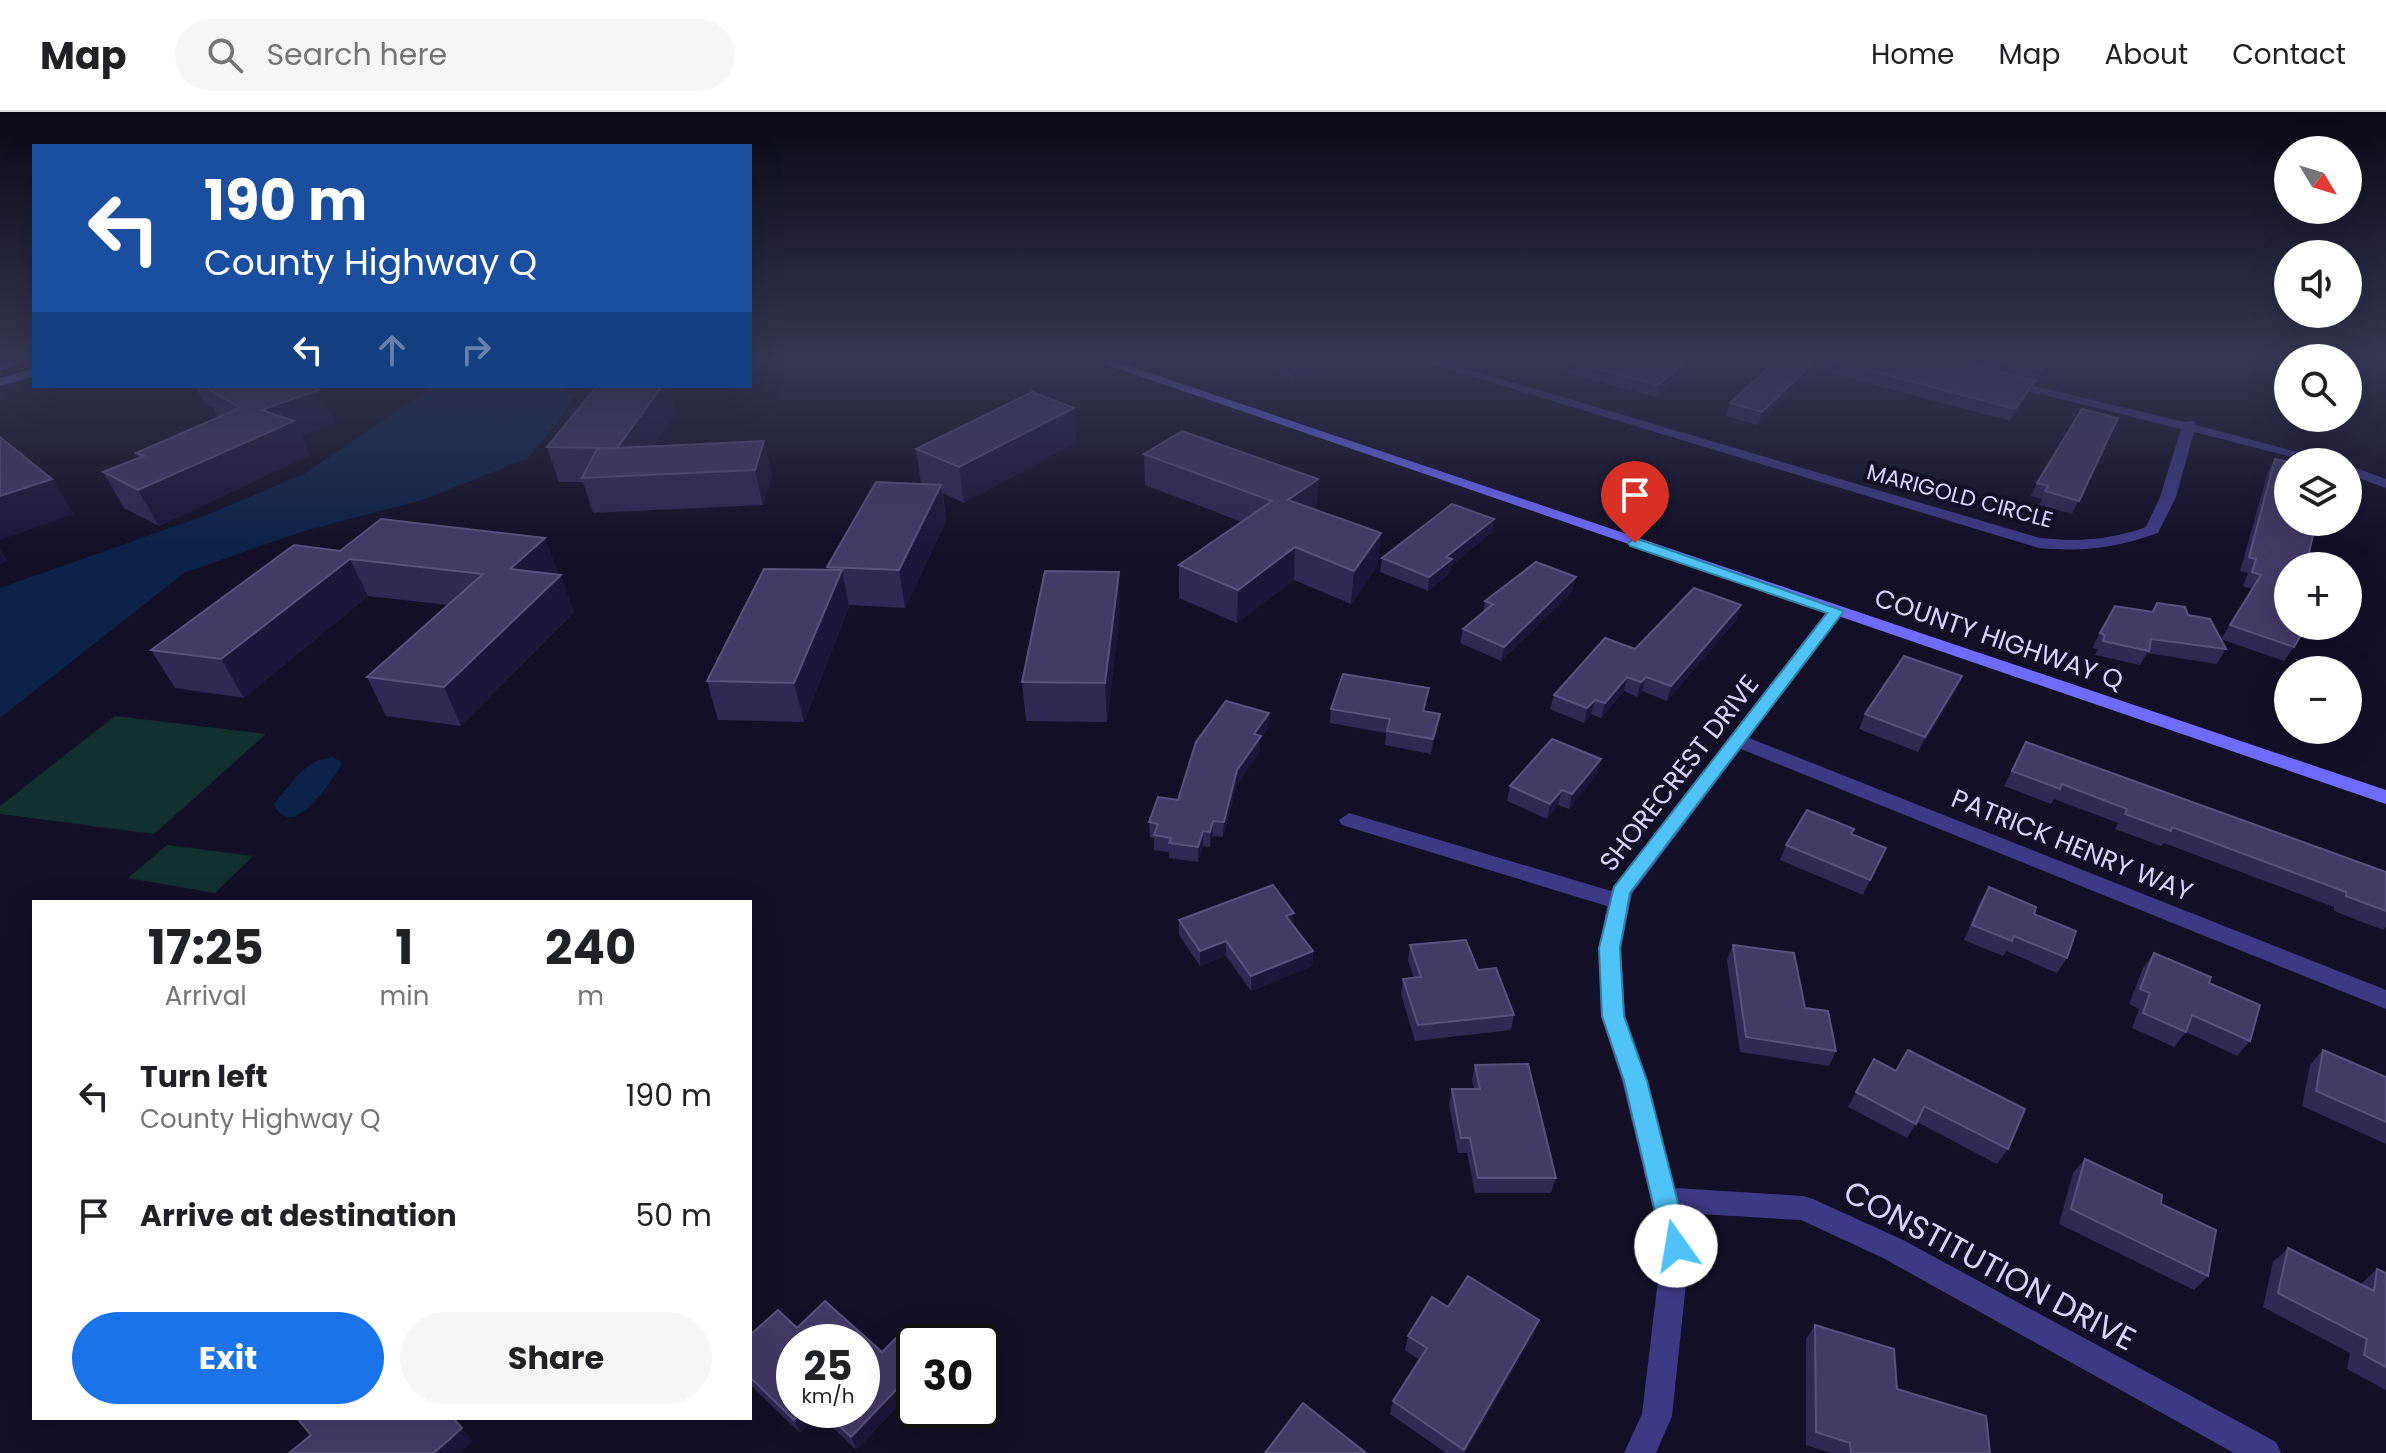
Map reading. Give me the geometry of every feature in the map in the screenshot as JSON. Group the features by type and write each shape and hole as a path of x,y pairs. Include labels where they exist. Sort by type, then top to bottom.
{"main road":[{"name":"COUNTY HIGHWAY Q","path":"1280,422 2386,797"}],"street":[{"name":"MARIGOLD CIRCLE","path":"1627,422 1910,507 2039,543 2070,546 2115,543 2152,530 2168,497 2189,424"},
{"path":"2179,422 2277,448"},
{"path":"2362,475 2386,484"},
{"name":"SHORECREST DRIVE","path":"1640,1453 1657,1416 1676,1246 1635,1081 1613,1016 1610,948 1618,901 1621,892 1836,611"},
{"name":"PATRICK HENRY WAY","path":"1738,741 2386,1000"},
{"path":"1349,820 1618,901"},
{"name":"CONSTITUTION DRIVE","path":"1665,1200 1803,1208 1893,1249 2265,1453"}],"green space":[{"path":"115,716 266,734 154,834 0,814 0,806"},
{"path":"167,845 253,856 215,893 128,878"}],"water":[{"path":"381,422 558,422 528,458 422,500 304,531 184,573 0,718 0,588 204,516 304,474"},
{"path":"332,757 341,761 341,766 320,795 300,814 291,817 282,814 274,804 293,781 313,764"}],"building":[{"path":"209,422 293,422 138,490 103,472 144,456 136,453"},
{"path":"568,422 636,422 617,448 547,447"},
{"path":"972,422 1048,422 959,467 916,449"},
{"path":"2074,422 2116,422 2079,501 2045,491 2048,486 2037,483"},
{"path":"1182,431 1318,479 1288,500 1381,533 1354,571 1295,547 1238,590 1179,565 1272,501 1144,454"},
{"path":"0,437 52,479 0,496"},
{"path":"764,441 755,470 582,478 597,449"},
{"path":"2274,463 2274,536 2313,536 2309,552 2274,552 2274,640 2298,640 2294,647 2230,625 2261,575 2252,572 2256,559 2249,557"},
{"path":"876,482 941,485 899,570 827,567"},
{"path":"1452,504 1494,519 1446,557 1452,559 1429,577 1382,558"},
{"path":"381,519 545,538 510,569 561,575 444,687 367,677 483,574 350,559 221,659 151,650 294,545 340,551"},
{"path":"1536,562 1576,577 1504,647 1463,629 1493,604 1485,601"},
{"path":"764,569 842,570 794,683 707,681"},
{"path":"1045,571 1119,572 1105,683 1022,682"},
{"path":"1694,588 1741,605 1671,686 1646,677 1641,682 1627,677 1605,703 1595,700 1587,708 1554,695 1605,638 1635,649"},
{"path":"2157,603 2185,607 2188,615 2210,619 2226,649 2151,639 2149,651 2103,641 2105,635 2100,633 2115,606 2153,612"},
{"path":"1904,656 1962,676 1925,737 1865,714"},
{"path":"1343,674 1429,688 1423,711 1440,714 1433,739 1387,731 1390,719 1331,709"},
{"path":"1226,701 1269,713 1254,734 1261,736 1237,770 1224,822 1213,821 1210,832 1203,831 1198,847 1169,843 1171,838 1154,835 1158,824 1149,822 1158,797 1178,800 1196,742"},
{"path":"1552,739 1601,759 1572,794 1562,790 1550,804 1510,786"},
{"path":"2026,742 2386,872 2386,911 2346,896 2346,892 2172,827 2171,831 2125,814 2127,809 2062,784 2060,789 2012,771"},
{"path":"1807,810 1854,829 1851,834 1886,848 1870,880 1786,845"},
{"path":"1273,885 1294,913 1286,916 1313,951 1251,976 1226,941 1200,951 1179,920"},
{"path":"1989,887 2036,907 2034,914 2076,931 2067,958 2014,936 2012,941 1972,925"},
{"path":"1466,940 1478,970 1496,968 1514,1015 1418,1025 1403,979 1421,977 1410,945"},
{"path":"1733,945 1794,953 1805,1008 1828,1011 1836,1051 1746,1037"},
{"path":"2154,953 2211,977 2209,983 2260,1005 2250,1041 2192,1015 2186,1032 2143,1013 2150,993 2140,989"},
{"path":"1908,1050 2025,1109 2008,1149 1924,1106 1916,1124 1856,1092 1874,1059 1896,1071"},
{"path":"2323,1050 2386,1077 2386,1122 2316,1091"},
{"path":"1528,1064 1556,1178 1478,1178 1470,1138 1461,1138 1452,1089 1480,1089 1475,1065"},
{"path":"2085,1159 2162,1195 2161,1204 2216,1230 2208,1276 2071,1209"},
{"path":"2288,1248 2374,1291 2377,1269 2386,1273 2386,1367 2364,1355 2367,1339 2278,1293"},
{"path":"1468,1276 1539,1320 1464,1450 1393,1401 1427,1348 1408,1336 1432,1297 1448,1307"},
{"path":"825,1301 851,1324 801,1324"},
{"path":"778,1310 793,1324 776,1324 776,1402 752,1379 752,1333"},
{"path":"1815,1325 1894,1349 1897,1389 1986,1416 1990,1453 1851,1453 1850,1443 1816,1432"},
{"path":"896,1338 896,1390 880,1407 880,1350 882,1352"},
{"path":"1303,1403 1366,1453 1265,1453"},
{"path":"299,1420 455,1420 462,1428 434,1453 289,1453 311,1435"},
{"path":"842,1428 860,1428 851,1437"}],"route":[{"path":"1635,543 1836,611 1621,892 1618,901 1610,948 1613,1016 1635,1081 1676,1246"}]}
